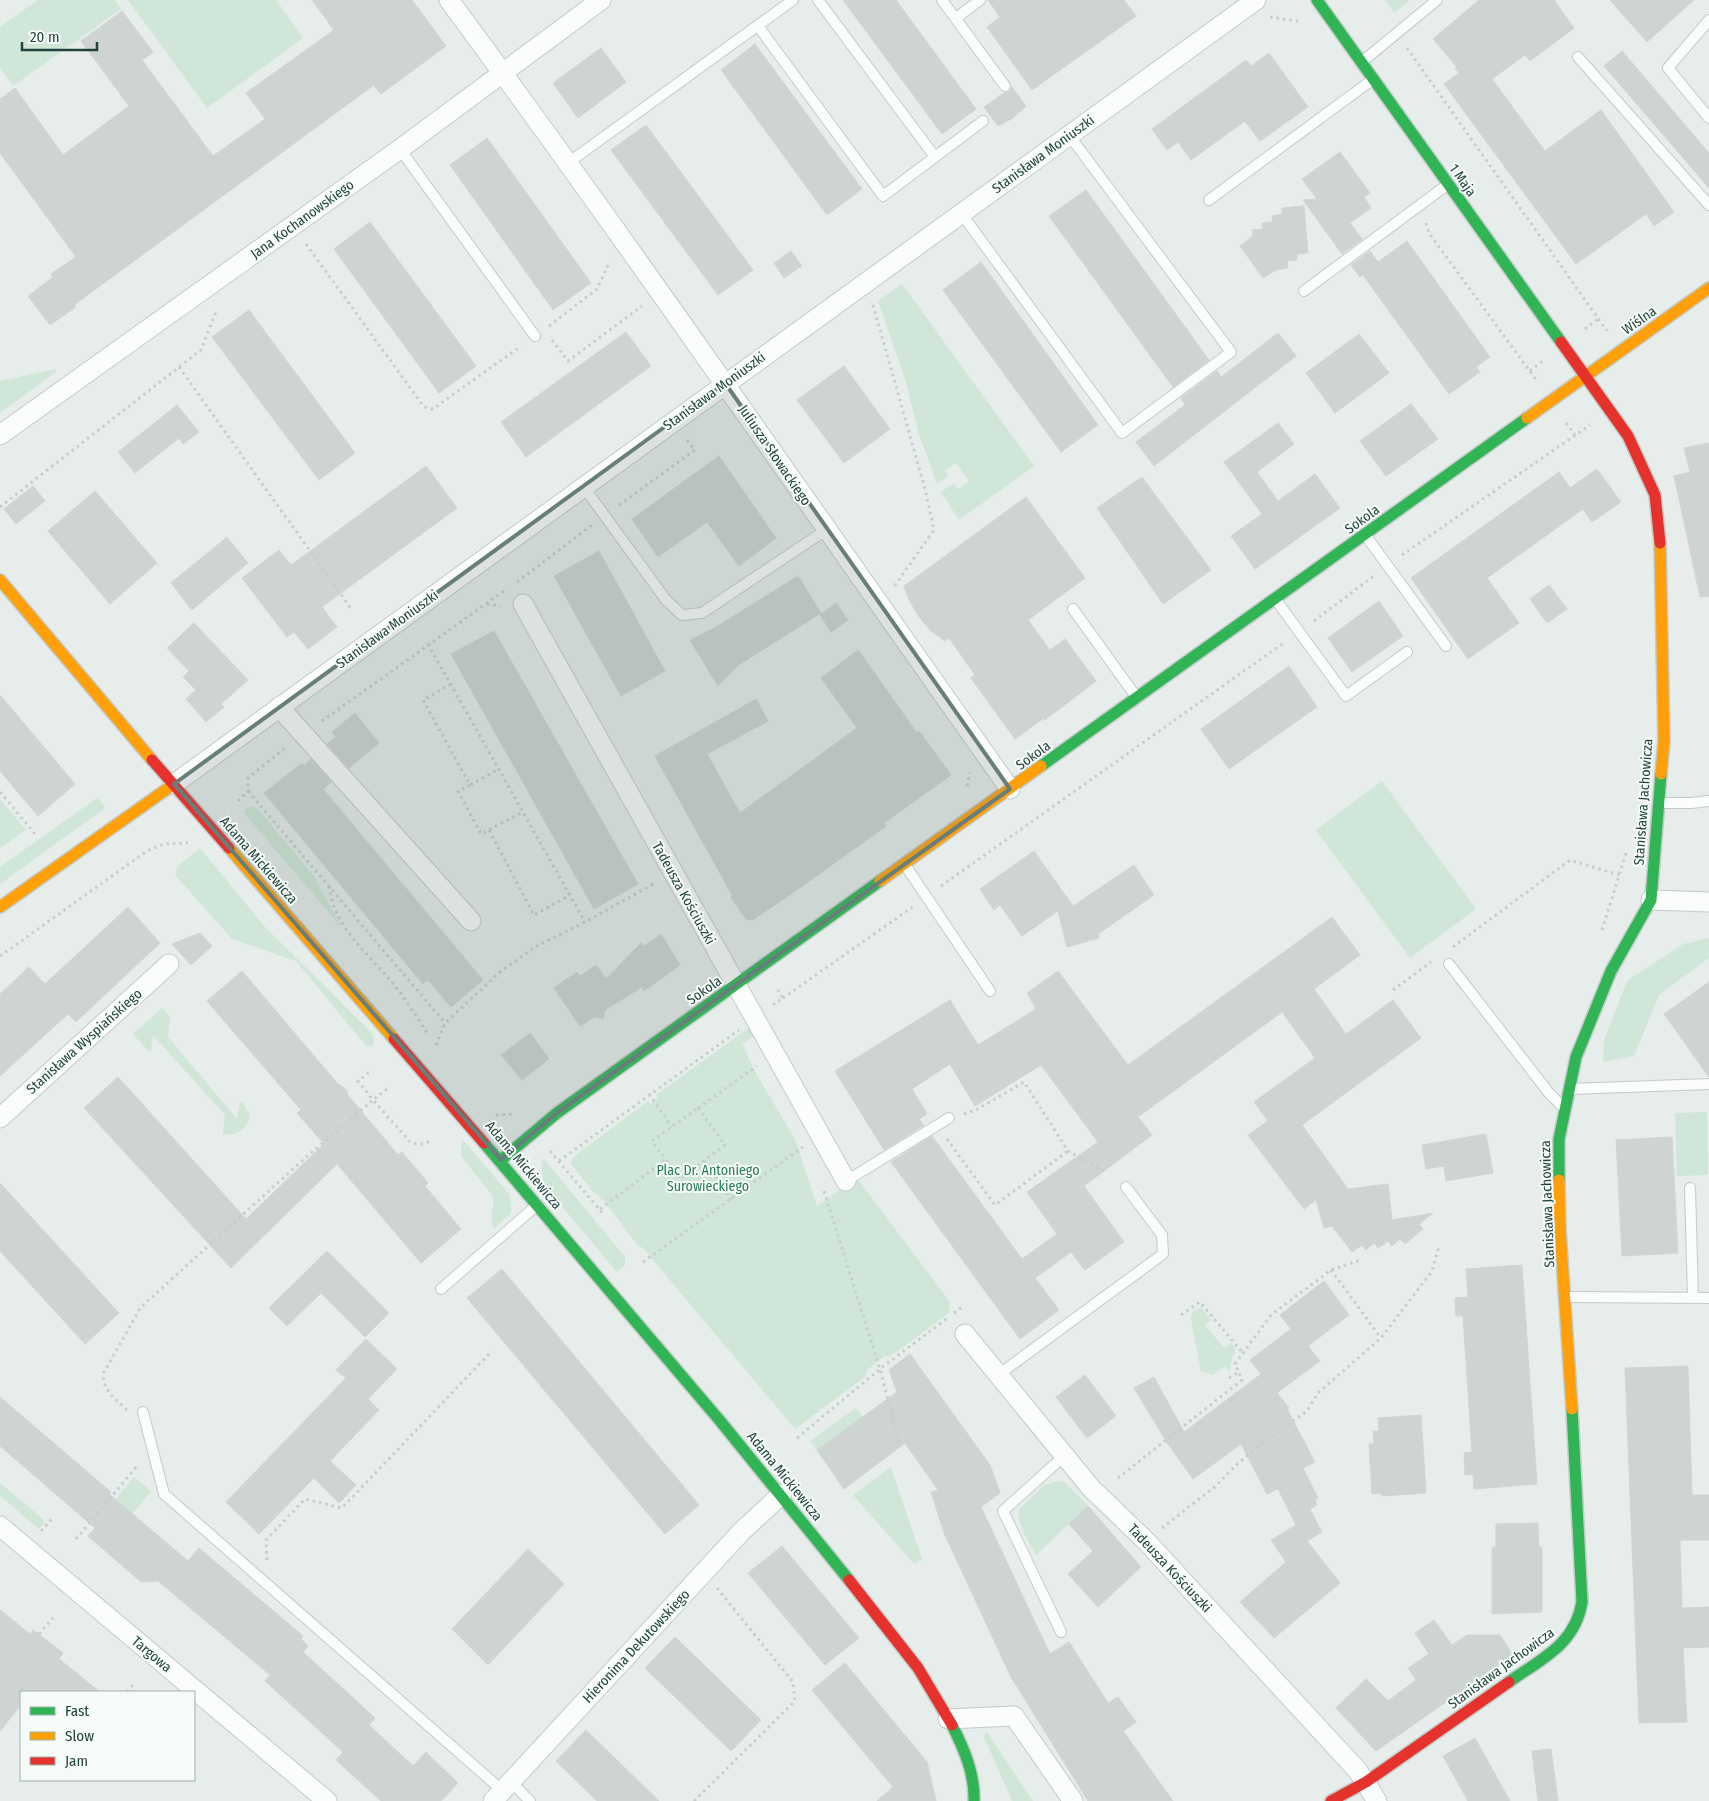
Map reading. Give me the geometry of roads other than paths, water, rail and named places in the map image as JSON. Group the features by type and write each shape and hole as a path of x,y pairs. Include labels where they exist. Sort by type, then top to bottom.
{"street":[{"name":"Juliusza Słowackiego","path":"449,0 725,383 826,530 1010,789"},
{"name":"Jana Kochanowskiego","path":"0,435 400,148 602,0"},
{"name":"Stanisława Moniuszki","path":"174,784 1256,0"},
{"name":"1 Maja","path":"1317,0 1585,377"},
{"name":"Wiślna","path":"1585,377 1709,288"},
{"name":"Sokola","path":"501,1160 557,1113 1585,377"},
{"name":"Stanisława Jachowicza","path":"1331,1801 1366,1782 1563,1644 1572,1634 1580,1616 1582,1602 1566,1297 1560,1228 1559,1139 1576,1057 1611,971 1651,900 1664,742 1660,533 1655,495 1628,436 1585,377"},
{"name":"Adama Mickiewicza","path":"0,580 174,784 501,1160 782,1494 908,1656 939,1700 973,1773 976,1793 974,1801"},
{"name":"Tadeusza Kościuszki","path":"523,604 846,1181"},
{"path":"279,707 471,921"},
{"path":"0,907 174,784"},
{"path":"1651,900 1709,902"},
{"name":"Stanisława Wyspiańskiego","path":"0,1118 169,964"},
{"name":"Tadeusza Kościuszki","path":"965,1334 1091,1488 1147,1542 1366,1782 1377,1801"},
{"name":"Hieronima Dekutowskiego","path":"502,1791 742,1531 782,1494"},
{"name":"Targowa","path":"0,1526 327,1801"},
{"path":"948,1719 1014,1716 1073,1801"}],"lane":[{"path":"568,163 793,0"},
{"path":"818,0 934,157"},
{"path":"942,0 1005,86"},
{"path":"956,18 980,0"},
{"path":"1362,62 1437,0"},
{"path":"1709,20 1668,68 1709,118"},
{"path":"758,26 883,196 983,121"},
{"path":"1578,57 1709,205"},
{"path":"1208,200 1373,80"},
{"path":"961,213 1122,433 1231,352 1069,135"},
{"path":"400,148 535,336"},
{"path":"1304,291 1448,185"},
{"path":"584,486 666,600 682,615 702,613 826,530"},
{"path":"1365,535 1446,646"},
{"path":"1275,599 1346,696 1407,652"},
{"path":"1073,609 1137,698"},
{"path":"1658,802 1691,804 1709,801"},
{"path":"905,865 990,991"},
{"path":"1449,964 1549,1093 1565,1108"},
{"path":"1569,1089 1709,1084"},
{"path":"846,1181 949,1118"},
{"path":"998,1375 1163,1254 1162,1235 1126,1187"},
{"path":"1690,1188 1693,1298"},
{"path":"441,1289 538,1204"},
{"path":"1566,1297 1709,1298"},
{"path":"143,1412 164,1494 502,1791 530,1801"},
{"path":"1061,1632 1003,1511 1064,1456"}],"park label":[{"name":"Plac Dr. Antoniego Surowieckiego","path":"708,1178"}]}
